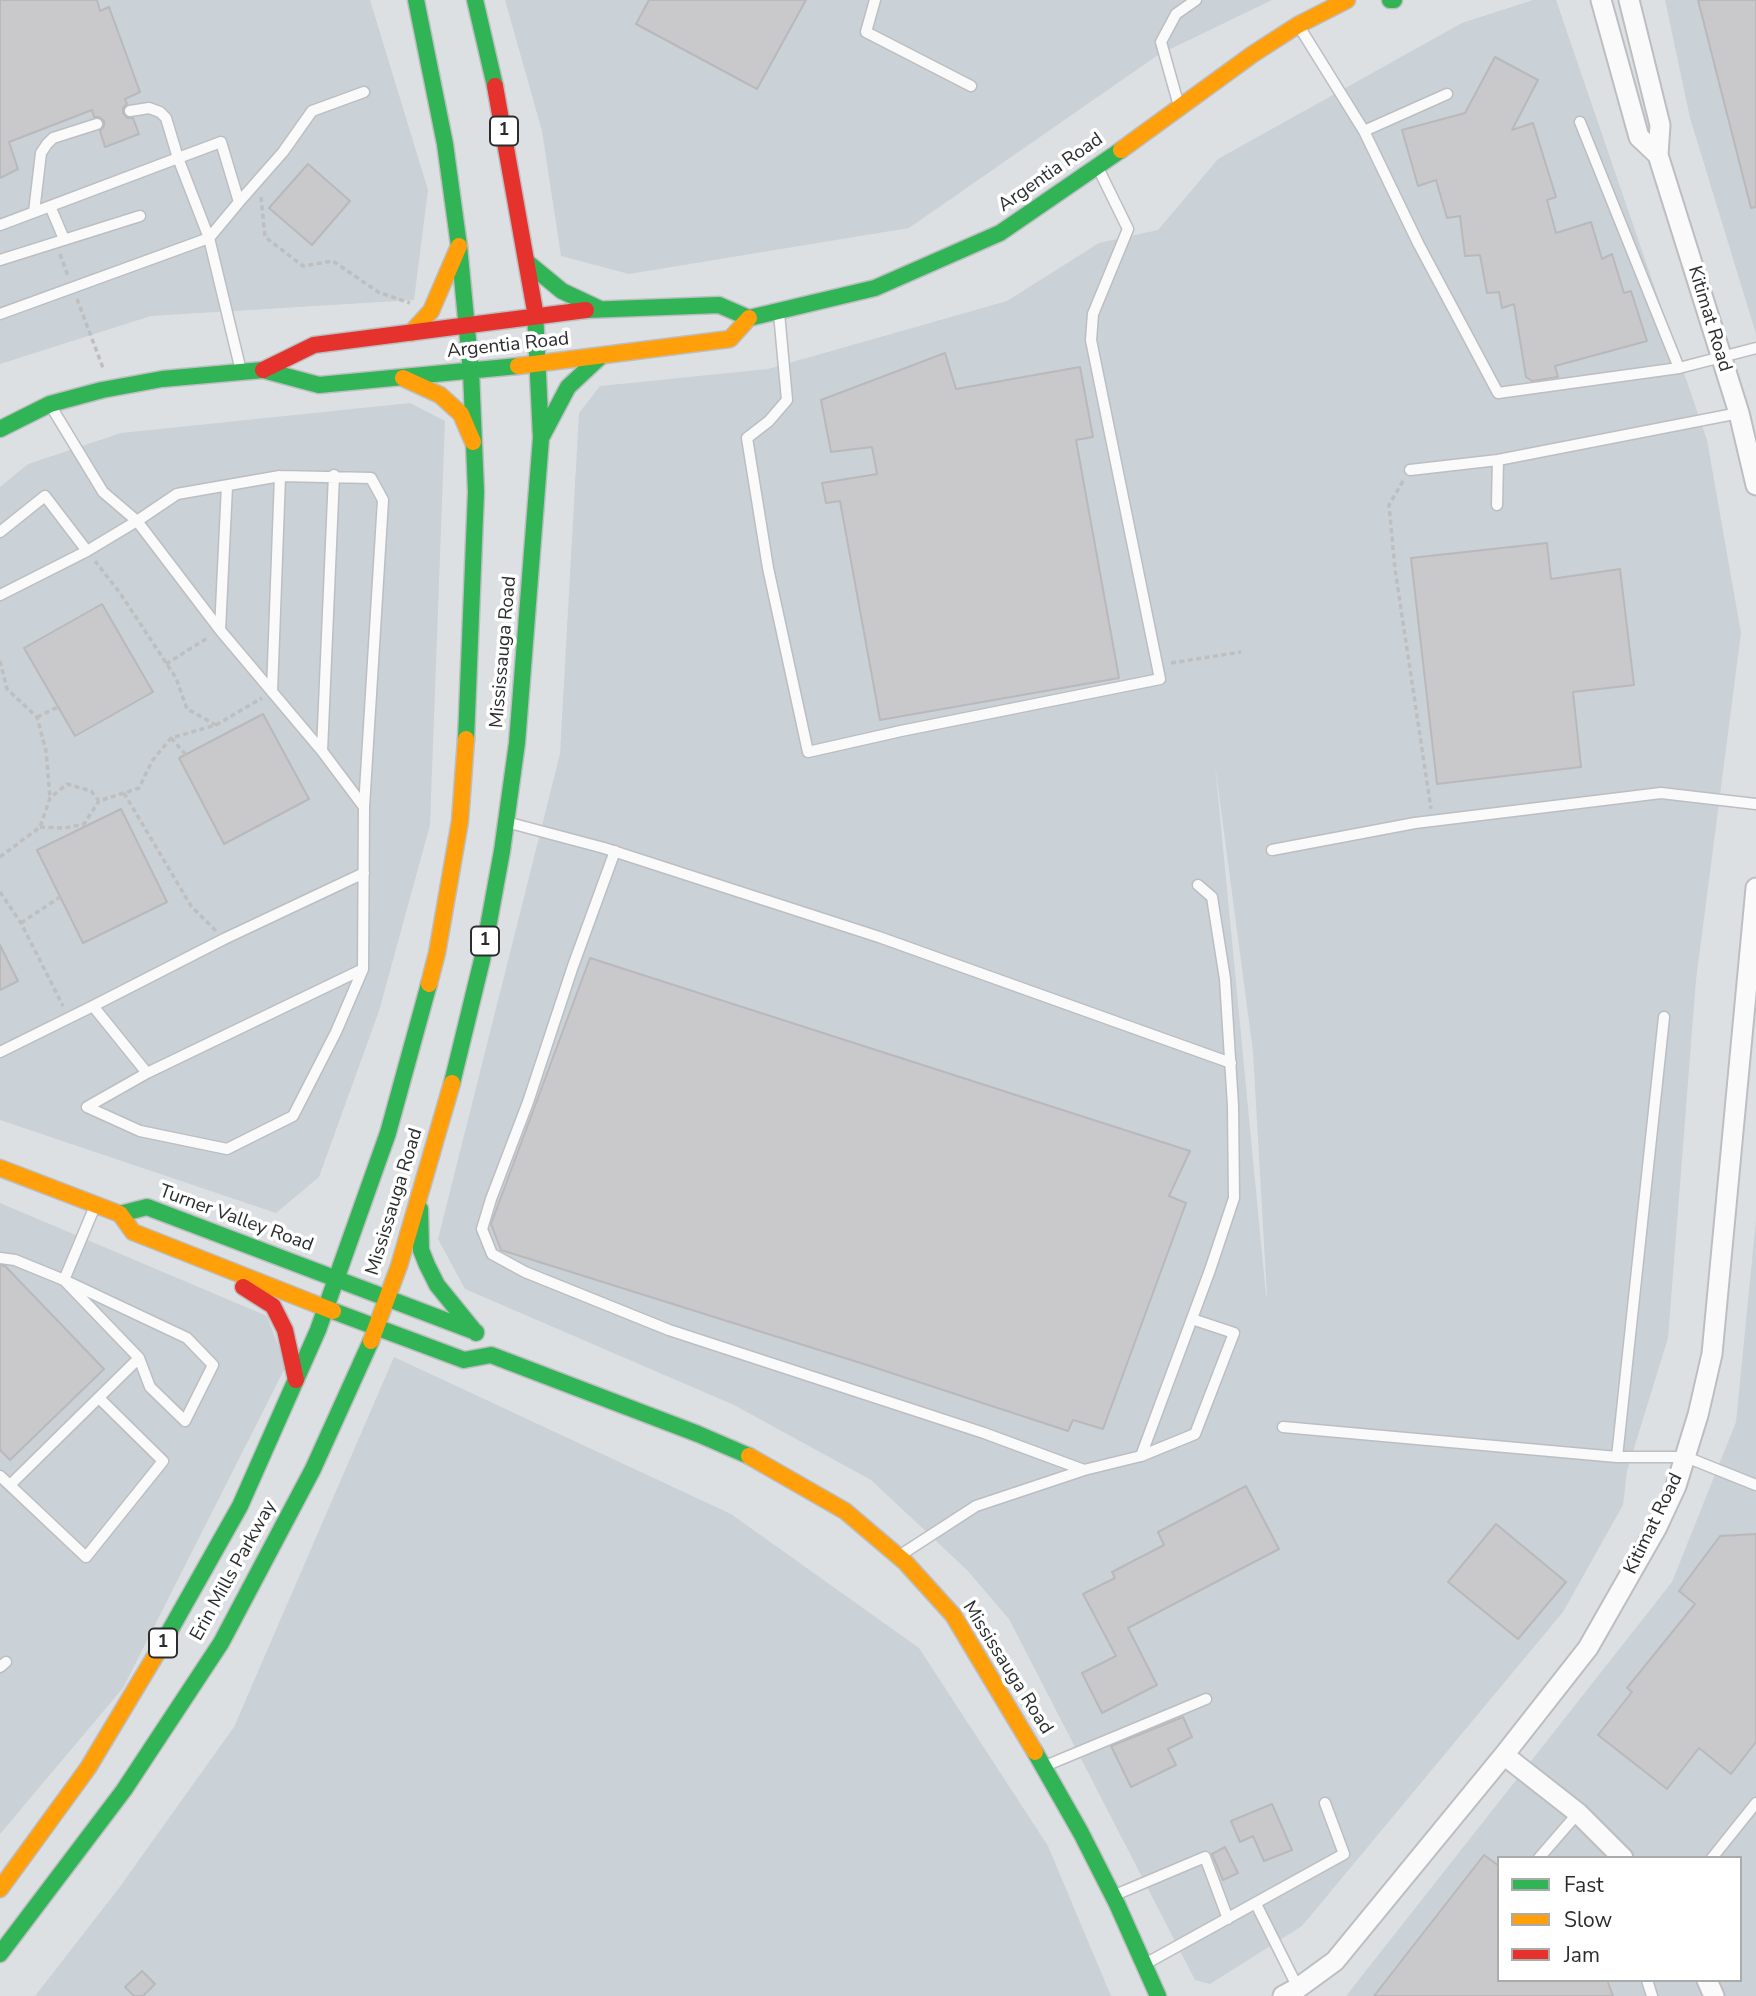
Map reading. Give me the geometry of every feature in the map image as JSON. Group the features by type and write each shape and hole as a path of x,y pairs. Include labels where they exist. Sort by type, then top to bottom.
{"main road":[{"name":"Mississauga Road","path":"416,0 445,144 459,246 471,371 476,492 466,744 460,821 437,953 388,1133 326,1307 464,1360 491,1355 698,1434 762,1462 845,1511 898,1556 953,1615 1044,1767 1113,1895 1158,1996"},
{"name":"Mississauga Road","path":"376,1328 420,1199 482,960 506,822 521,704 541,438 536,315 491,64 475,0"},
{"name":"Argentia Road","path":"263,370 314,345 466,324 601,309 719,305 749,318 875,288 1000,233 1298,25 1347,0"},
{"path":"411,333 431,311 459,246"},
{"path":"528,263 562,291 601,309"},
{"name":"Argentia Road","path":"0,429 50,404 110,388 162,379 263,370 319,385 539,365 730,339 749,318"},
{"path":"541,438 555,408 569,387 599,358"},
{"path":"401,377 440,395 461,414 474,443"},
{"path":"0,1168 120,1214 133,1232 326,1307"},
{"path":"420,1199 421,1250 427,1265 438,1285 491,1355"},
{"name":"Turner Valley Road","path":"120,1214 147,1207 337,1278"},
{"path":"202,1261 272,1306 285,1330 296,1380"},
{"name":"Mississauga Road","path":"337,1278 475,1332"},
{"name":"Erin Mills Parkway","path":"0,1889 88,1768 134,1694 240,1506 326,1307"},
{"name":"Erin Mills Parkway","path":"0,1954 124,1790 221,1643 313,1469 376,1328"}],"street":[{"name":"Kitimat Road","path":"1601,0 1639,137 1658,155"},
{"name":"Kitimat Road","path":"1629,0 1660,125 1658,155 1739,413 1756,485"},
{"name":"Kitimat Road","path":"1290,1992 1335,1961 1588,1648 1657,1527 1676,1486 1712,1354 1749,1033 1756,888"},
{"path":"1504,1755 1578,1813 1621,1856"}],"lane":[{"path":"875,0 866,32 971,86"},
{"path":"1179,107 1161,42 1176,14 1196,0"},
{"path":"1298,25 1364,131 1418,243 1499,393 1679,368 1756,348"},
{"path":"0,314 209,238 259,181 312,111 364,92"},
{"path":"1364,131 1447,94"},
{"path":"130,111 149,108 160,112 166,118 178,158 209,238 241,372"},
{"path":"1580,122 1679,368"},
{"path":"34,212 41,153 47,144 53,138 97,124"},
{"path":"0,225 221,142 239,202"},
{"path":"779,313 788,400 769,421 747,438 768,568 808,752 1160,679 1091,340 1093,314 1128,229 1097,166"},
{"path":"50,206 60,240"},
{"path":"0,261 140,216"},
{"path":"50,404 103,492 137,521 220,630 322,751 364,807"},
{"path":"1409,470 1498,460 1739,413"},
{"path":"1497,505 1498,460"},
{"path":"322,751 334,475"},
{"path":"0,595 87,551 177,494 280,476 334,475 371,478 383,500 364,807 363,969 336,1032 293,1116 227,1149 140,1131 87,1107 146,1073 363,969"},
{"path":"272,692 280,476"},
{"path":"220,630 227,486"},
{"path":"0,532 45,496 87,551"},
{"path":"1272,850 1433,822 1661,793 1756,804"},
{"path":"506,822 615,851 879,937 1231,1063"},
{"path":"615,851 577,954 528,1102 491,1199 482,1229 492,1254 526,1272 669,1330 984,1433 1084,1470"},
{"path":"0,1052 224,939 364,873"},
{"path":"1141,1456 1234,1198 1231,1063 1225,979 1212,897 1198,885"},
{"path":"93,1006 146,1073"},
{"path":"1617,1457 1664,1017"},
{"path":"64,1280 96,1204"},
{"path":"0,1258 15,1260 64,1280 187,1338 212,1365 185,1421 150,1387 139,1358 64,1280"},
{"path":"898,1556 976,1506 1084,1470 1141,1456 1195,1434 1234,1333 1192,1319"},
{"path":"10,1485 139,1358"},
{"path":"0,1476 86,1557 163,1461 100,1399"},
{"path":"1283,1427 1617,1457 1686,1457 1756,1485"},
{"path":"1044,1767 1206,1699"},
{"path":"1145,1964 1344,1854 1325,1803"},
{"path":"1714,1856 1756,1803"},
{"path":"1541,1856 1578,1813"},
{"path":"1113,1895 1205,1857 1228,1919"},
{"path":"1256,1904 1290,1992"}],"path":[{"path":"259,181 265,236 303,266 333,261 378,292 431,311"},
{"path":"60,240 73,288 110,388"},
{"path":"1409,470 1389,505 1395,569 1433,822"},
{"path":"87,551 120,593 176,678 187,709 216,725"},
{"path":"166,664 220,630"},
{"path":"1159,665 1241,652"},
{"path":"0,664 7,689 37,717 46,751 50,798 40,827 0,858"},
{"path":"40,827 65,828 84,824 99,802 139,788 152,761 171,738 216,725 272,692"},
{"path":"37,717 58,708"},
{"path":"171,738 186,755"},
{"path":"50,798 67,784 91,792 99,802"},
{"path":"124,793 191,905 224,939"},
{"path":"0,892 21,923 69,1019"},
{"path":"21,923 60,897"}],"shaded area":[{"path":"0,0 370,0 428,190 414,300 151,316 0,364"},
{"path":"505,0 1272,0 1158,55 909,228 629,274 561,256 542,131"},
{"path":"1533,0 1556,0 1707,440 1741,633 1696,980 1668,1338 1627,1471 1623,1505 1563,1612 1302,1926 1210,1984 1195,1980 1009,1619 967,1570 871,1480 734,1405 465,1289 438,1239 560,754 579,413 600,386 768,369 1007,301 1099,243 1158,230 1218,159 1462,23","holes":["1215,764 1253,1052 1267,1296"]},
{"path":"1665,0 1756,0 1756,334 1690,118"},
{"path":"410,403 445,421 430,825 379,1011 319,1177 276,1213 0,1120 0,487 28,464 121,433"},
{"path":"0,1203 267,1316 286,1366 123,1688 0,1834"},
{"path":"1756,1220 1756,1996 1346,1996 1672,1582 1736,1422"},
{"path":"394,1357 731,1514 919,1648 1048,1846 1111,1996 35,1996 119,1888 234,1727"}],"building":[{"path":"0,0 97,0 100,11 109,7 140,92 125,99 127,104 123,113 127,118 133,118 139,134 105,147 100,131 104,121 94,117 92,110 9,142 18,169 0,178"},
{"path":"649,0 806,0 757,89 636,24"},
{"path":"1698,0 1756,0 1756,207 1751,208"},
{"path":"1495,57 1538,80 1512,130 1533,123 1556,197 1547,200 1556,233 1591,222 1602,259 1612,254 1624,293 1631,291 1647,341 1555,366 1558,377 1532,381 1526,377 1514,304 1502,308 1499,292 1487,293 1480,255 1465,256 1460,216 1447,218 1436,180 1418,186 1402,130 1465,113"},
{"path":"308,164 350,201 312,245 269,208"},
{"path":"945,353 956,389 1080,367 1093,437 1076,440 1119,678 880,720 840,501 826,503 822,483 877,474 872,447 831,452 821,400"},
{"path":"1547,543 1551,579 1620,569 1634,685 1573,692 1581,767 1437,784 1411,558"},
{"path":"102,604 153,692 75,736 24,648"},
{"path":"263,714 309,799 224,844 179,758"},
{"path":"121,809 167,902 83,943 37,850"},
{"path":"0,945 18,981 0,990"},
{"path":"590,958 1190,1151 1169,1196 1186,1203 1103,1429 1073,1420 1068,1431 501,1250 491,1224"},
{"path":"0,1265 5,1266 104,1369 10,1460 0,1450"},
{"path":"1246,1486 1279,1549 1128,1628 1157,1685 1102,1713 1082,1673 1116,1656 1083,1594 1115,1578 1112,1572 1164,1545 1158,1532"},
{"path":"1496,1524 1566,1582 1518,1639 1448,1582"},
{"path":"1756,1534 1756,1742 1731,1774 1699,1748 1667,1789 1598,1735 1632,1692 1627,1688 1695,1604 1679,1591 1720,1536"},
{"path":"1183,1717 1192,1737 1168,1749 1176,1765 1131,1787 1111,1746"},
{"path":"1272,1804 1292,1850 1264,1861 1253,1836 1240,1842 1231,1821"},
{"path":"1225,1847 1238,1873 1223,1880 1212,1854"},
{"path":"1484,1855 1497,1865 1497,1982 1608,1982 1613,1996 1374,1996"},
{"path":"142,1971 155,1984 143,1996 134,1996 125,1987"}],"traffic: fast":[{"path":"416,0 445,144 459,246 471,371 476,492 466,739"},
{"path":"475,0 495,86"},
{"path":"586,310 719,305 749,318 875,288 1000,233 1121,150"},
{"path":"528,263 562,291 598,308"},
{"path":"452,1083 482,960 502,851 517,743 541,438 535,311"},
{"path":"541,438 568,387 599,358"},
{"path":"0,429 50,404 102,390 162,379 263,370 319,385 518,366"},
{"path":"160,1648 240,1506 318,1330 388,1133 429,984"},
{"path":"120,1214 147,1207 476,1332"},
{"path":"420,1209 421,1250 427,1265 437,1285 476,1333"},
{"path":"333,1311 464,1360 491,1355 749,1456"},
{"path":"0,1954 124,1790 221,1643 313,1469 371,1341"},
{"path":"1035,1752 1117,1904 1158,1996"}],"traffic: slow":[{"path":"1121,150 1253,54 1298,25 1347,0"},
{"path":"411,333 431,311 459,246"},
{"path":"518,366 730,339 749,318"},
{"path":"403,378 440,395 461,414 473,442"},
{"path":"429,984 460,821 466,739"},
{"path":"371,1341 399,1266 452,1083"},
{"path":"0,1168 120,1214 133,1232 333,1311"},
{"path":"749,1456 845,1511 905,1562 953,1615 1035,1752"},
{"path":"0,1889 88,1768 160,1648"}],"traffic: jam":[{"path":"495,86 535,311"},
{"path":"263,370 314,345 586,310"},
{"path":"243,1287 273,1306 285,1330 296,1380"}]}
